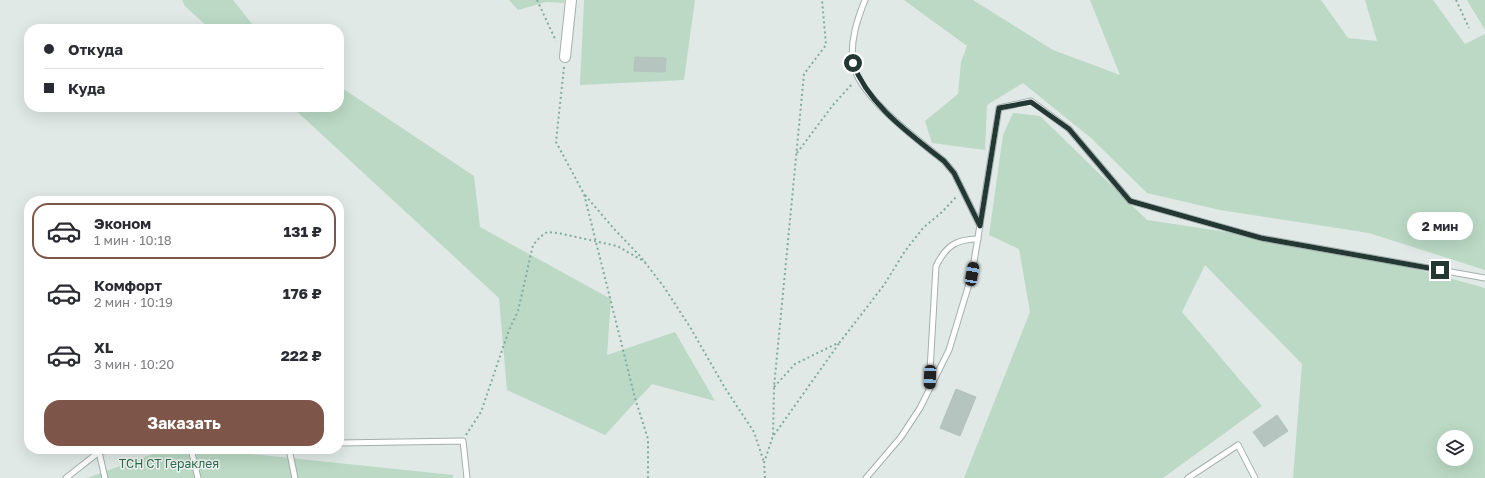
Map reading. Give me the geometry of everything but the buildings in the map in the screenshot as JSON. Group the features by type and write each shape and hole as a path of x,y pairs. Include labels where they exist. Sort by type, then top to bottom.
{"street":[{"path":"565,57 571,0"}],"lane":[{"path":"865,0 858,18 853,40 853,63 858,78 872,98 944,161 954,173 980,226"},
{"path":"866,478 901,437 920,408 949,350 972,274 999,108 1031,102 1069,129 1130,201 1261,238 1485,278"},
{"path":"929,391 936,266 943,252 954,244 966,239 978,239"},
{"path":"344,443 463,441 467,478"},
{"path":"1188,478 1238,445 1255,478"},
{"path":"66,478 96,454"},
{"path":"99,454 105,478"},
{"path":"192,454 198,478"},
{"path":"290,454 295,478"}],"path":[{"path":"537,0 557,42"},
{"path":"773,436 774,387 804,74 826,45 822,0"},
{"path":"1456,0 1469,28"},
{"path":"565,57 556,142 584,194 614,230 645,262 682,314 725,388 754,432 764,463 766,478"},
{"path":"796,154 833,105 858,78"},
{"path":"764,463 773,436 840,342 884,285 905,251 923,228 942,212 962,190"},
{"path":"584,194 635,398 648,439 648,478"},
{"path":"463,441 481,412 509,330 518,311 533,246 540,237 547,232 558,233 617,246 645,262"},
{"path":"774,387 795,364 840,342"}],"green space":[{"path":"182,0 233,0 252,24 205,24 185,6"},
{"path":"509,0 564,0 564,3 546,2 518,10"},
{"path":"584,0 695,0 684,80 580,85"},
{"path":"904,0 973,0 1053,50 1120,75 1090,0 1321,0 1348,38 1377,41 1365,0 1433,0 1465,44 1485,34 1485,270 1369,233 1220,210 1147,193 1091,138 1023,83 987,105 985,150 932,143 925,121 958,94 961,62 967,46"},
{"path":"1467,0 1485,0 1485,30"},
{"path":"344,89 474,176 480,227 611,299 607,355 675,332 715,401 652,384 605,435 507,390 499,298 297,112 344,112"},
{"path":"1013,113 1040,116 1147,220 1347,250 1485,288 1485,478 1293,478 1302,364 1205,265 1182,312 1262,406 1163,478 964,478 1030,312 1019,249 989,235 1003,135"},
{"name":"ТСН СТ Гераклея","path":"153,454 252,454 453,475 453,478 87,478"}],"route":[{"path":"853,63 858,78 872,98 944,161 954,173 980,226 999,108 1031,102 1069,129 1130,201 1261,238 1440,270"}]}
